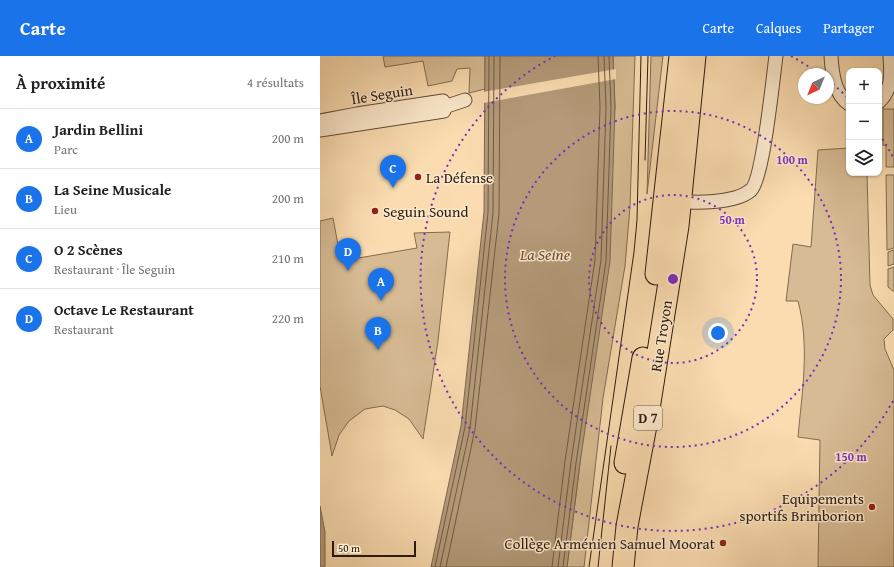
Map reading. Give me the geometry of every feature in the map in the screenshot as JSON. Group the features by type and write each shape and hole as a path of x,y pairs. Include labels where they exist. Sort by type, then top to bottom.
{"main road":[{"name":"Rue Troyon","path":"612,567 623,472 653,297 673,201 680,56"},
{"name":"Rue Troyon","path":"623,567 627,526 648,415 673,201 695,56"}],"street":[{"path":"673,201 721,200 743,194 752,189 757,180 761,161 776,56"},
{"path":"831,56 835,84 838,92 846,101"},
{"path":"882,99 887,94 891,81 890,56"},
{"name":"Île Seguin","path":"444,107 465,100"},
{"name":"Île Seguin","path":"320,121 443,101 444,107 444,111 320,130"}],"shaded area":[{"path":"383,56 485,56 485,89 469,93 470,68 457,69 452,81 428,86 423,61 385,67"},
{"path":"613,56 635,56 630,207 625,266 603,398 584,567 567,567 580,463 615,107"},
{"path":"651,56 663,56 647,194"},
{"path":"883,109 894,109 894,167 886,167 886,146 883,145"},
{"path":"846,148 846,176 867,176 870,285 873,295 893,319 893,330 884,339 885,349 894,370 894,567 818,567 820,440 798,437 804,369 804,335 798,301 786,301 793,244 811,247 818,150"},
{"path":"886,175 894,175 894,248 887,250"},
{"path":"333,218 341,261 417,248 414,233 450,232 438,341 423,439 409,419 395,410 383,406 365,409 349,421 339,435 332,456 320,386 320,221"},
{"path":"894,250 894,264 888,266 888,252"},
{"path":"894,267 893,291 888,287 888,269"}],"water":[{"name":"La Seine","path":"485,56 613,56 615,107 610,261 580,463 567,567 431,567 461,426 484,212"},
{"path":"320,506 325,532 325,567 320,567"}],"pier":[{"path":"616,69 616,79 483,103 483,92"}],"tram line":[{"path":"589,567 634,252 637,220 641,56"},
{"path":"645,160 648,56"},
{"path":"598,567 611,446"}],"place":[{"name":"La Défense","path":"418,177"},
{"name":"O 2 Scènes","path":"393,188"},
{"name":"Seguin Sound","path":"375,211"},
{"name":"Octave Le Restaurant","path":"348,271"},
{"name":"Jardin Bellini","path":"381,301"},
{"name":"La Seine Musicale","path":"378,350"},
{"name":"Equipements sportifs Brimborion","path":"872,507"},
{"name":"Collège Arménien Samuel Moorat","path":"723,543"}]}
